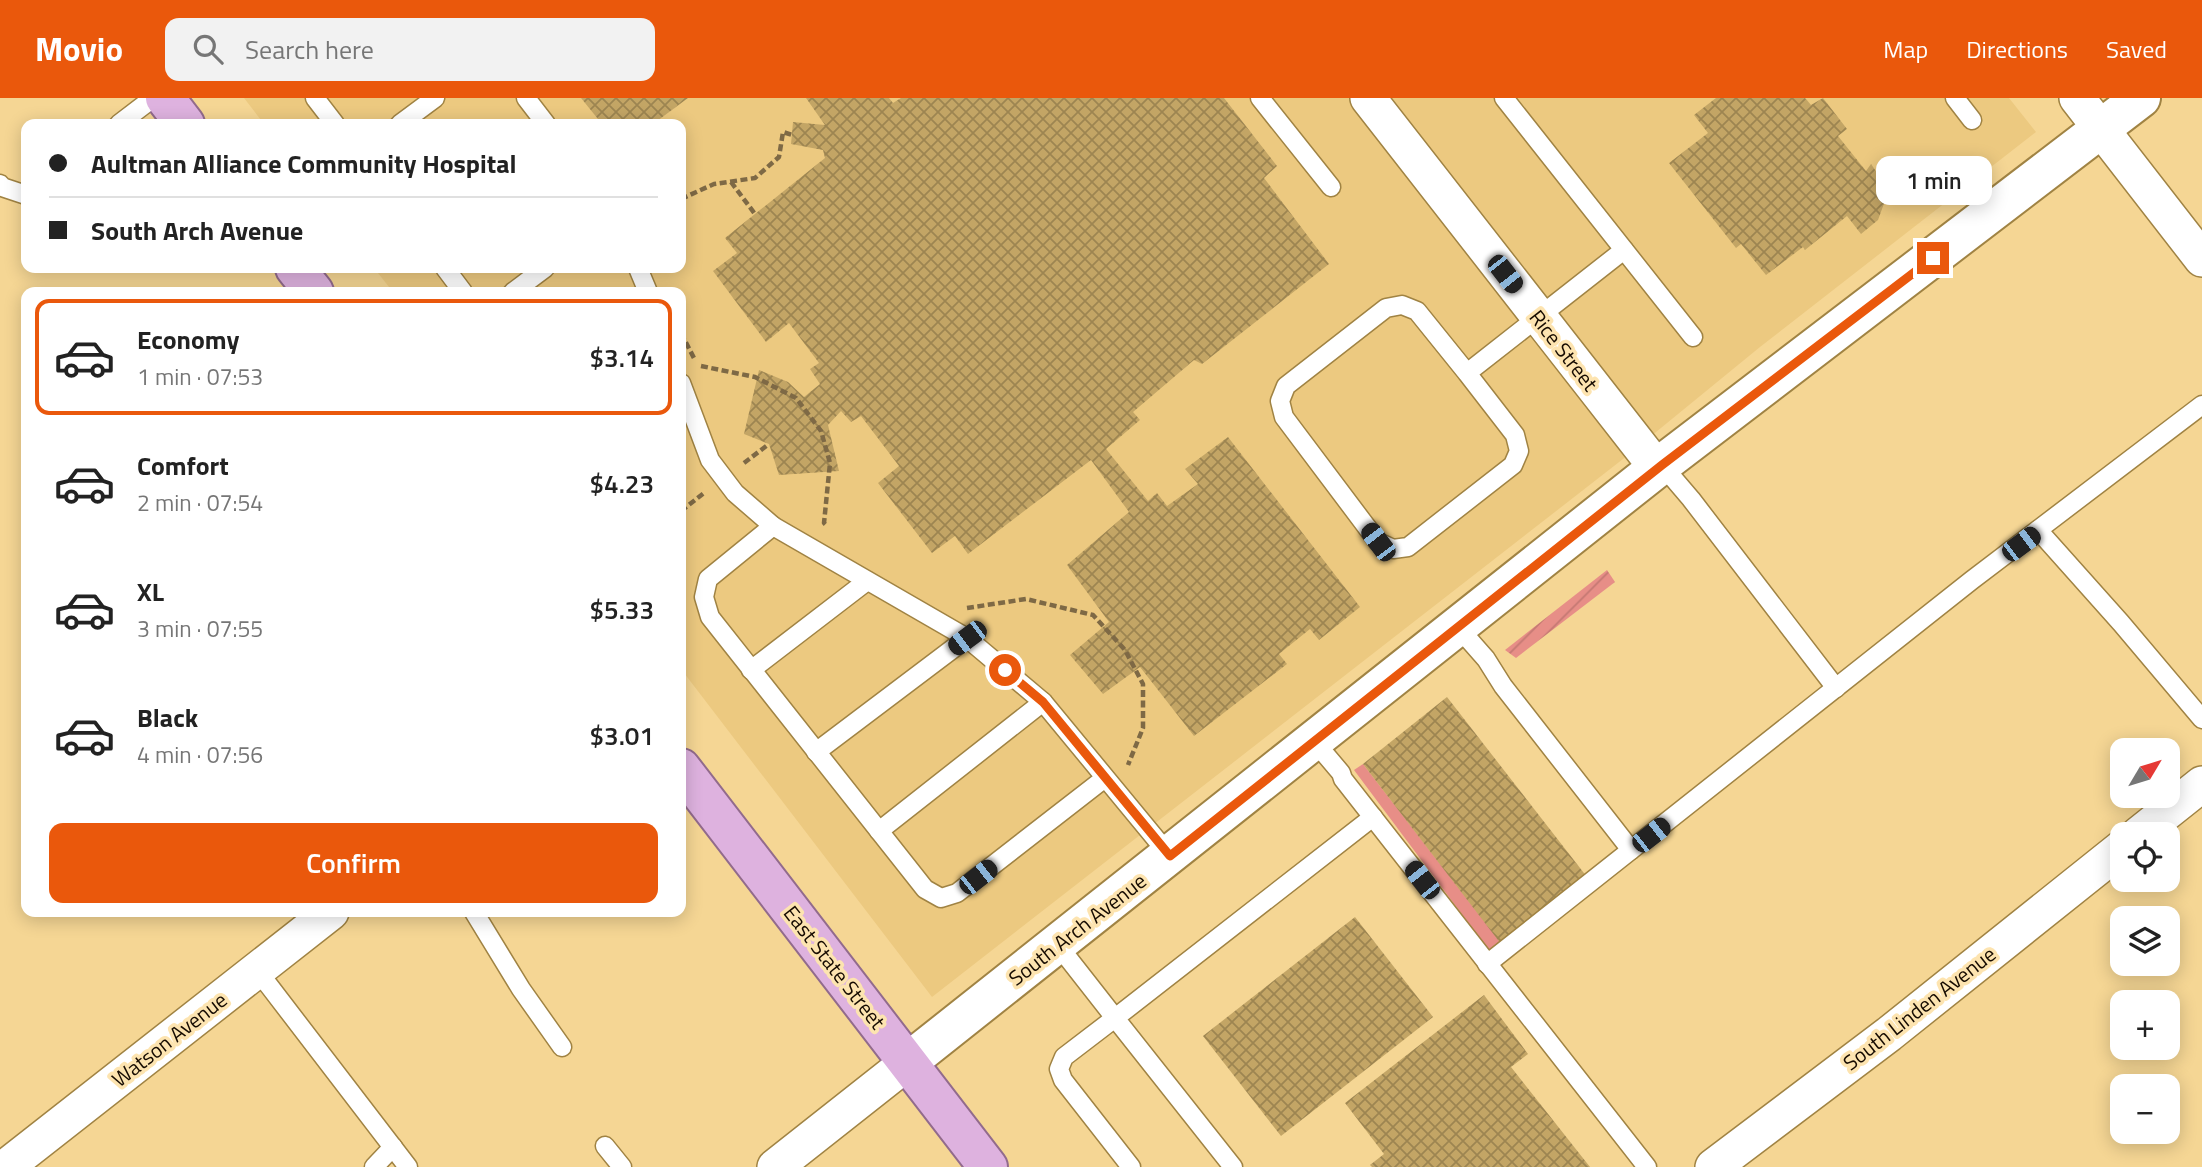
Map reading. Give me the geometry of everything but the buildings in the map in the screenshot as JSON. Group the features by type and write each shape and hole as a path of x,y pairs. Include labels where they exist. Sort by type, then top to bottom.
{"highway":[{"path":"165,98 181,119"},
{"path":"299,273 310,287"},
{"name":"East State Street","path":"686,774 988,1167"}],"street":[{"name":"Rice Street","path":"1368,98 1659,467"},
{"path":"2077,98 2202,259"},
{"name":"South Arch Avenue","path":"775,1167 1659,467 2141,98"},
{"path":"2154,822 2202,784"},
{"name":"South Linden Avenue","path":"1713,1167 1889,1034 2110,857"},
{"name":"Watson Avenue","path":"6,1167 257,970 319,917"}],"lane":[{"path":"126,119 153,98"},
{"path":"315,98 331,119"},
{"path":"407,119 435,98"},
{"path":"526,98 543,119"},
{"path":"1260,98 1331,187"},
{"path":"1504,98 1693,337"},
{"path":"1955,98 1972,120"},
{"path":"0,184 21,193"},
{"path":"1466,373 1624,250"},
{"path":"448,273 459,287"},
{"path":"520,287 538,273"},
{"path":"1402,306 1417,312 1466,373 1515,435 1519,451 1514,465 1408,547 1393,549 1378,542 1284,417 1280,401 1286,386 1386,308 1402,306"},
{"path":"1487,964 2038,530 2202,405"},
{"path":"686,413 710,460 735,493 773,526 967,638 1043,702 1170,856"},
{"path":"1659,467 1691,499 1836,688"},
{"path":"773,526 708,579 704,597 710,617 925,889 940,898 957,893 1105,778"},
{"path":"2038,530 2121,622 2202,719"},
{"path":"751,670 867,580"},
{"path":"1457,626 1486,659 1503,685 1632,850"},
{"path":"816,752 967,638"},
{"path":"878,831 1043,702"},
{"path":"1314,741 1647,1167"},
{"path":"1131,1167 1063,1080 1059,1069 1063,1057 1373,817"},
{"path":"477,917 562,1046"},
{"path":"1057,944 1233,1167"},
{"path":"257,970 408,1167"},
{"path":"606,1146 622,1167"},
{"path":"374,1167 393,1147"}],"path":[{"path":"686,197 714,184 755,178 779,157 783,132 792,135"},
{"path":"731,182 755,214"},
{"path":"686,343 698,366 755,377 796,398 821,430 830,463 824,523 831,530"},
{"path":"960,609 1027,599 1093,615 1125,650 1143,684 1143,728 1127,769"}],"shaded area":[{"path":"244,98 2009,98 2036,132 1760,347 1623,459 932,997 686,676 686,287 389,287 378,273 686,273 686,119 260,119"},
{"path":"1607,570 1615,582 1516,658 1505,650"},
{"path":"1363,764 1501,943 1493,956 1354,770"}],"route":[{"path":"1005,670 1043,702 1170,856 1662,465 1933,258"}]}
